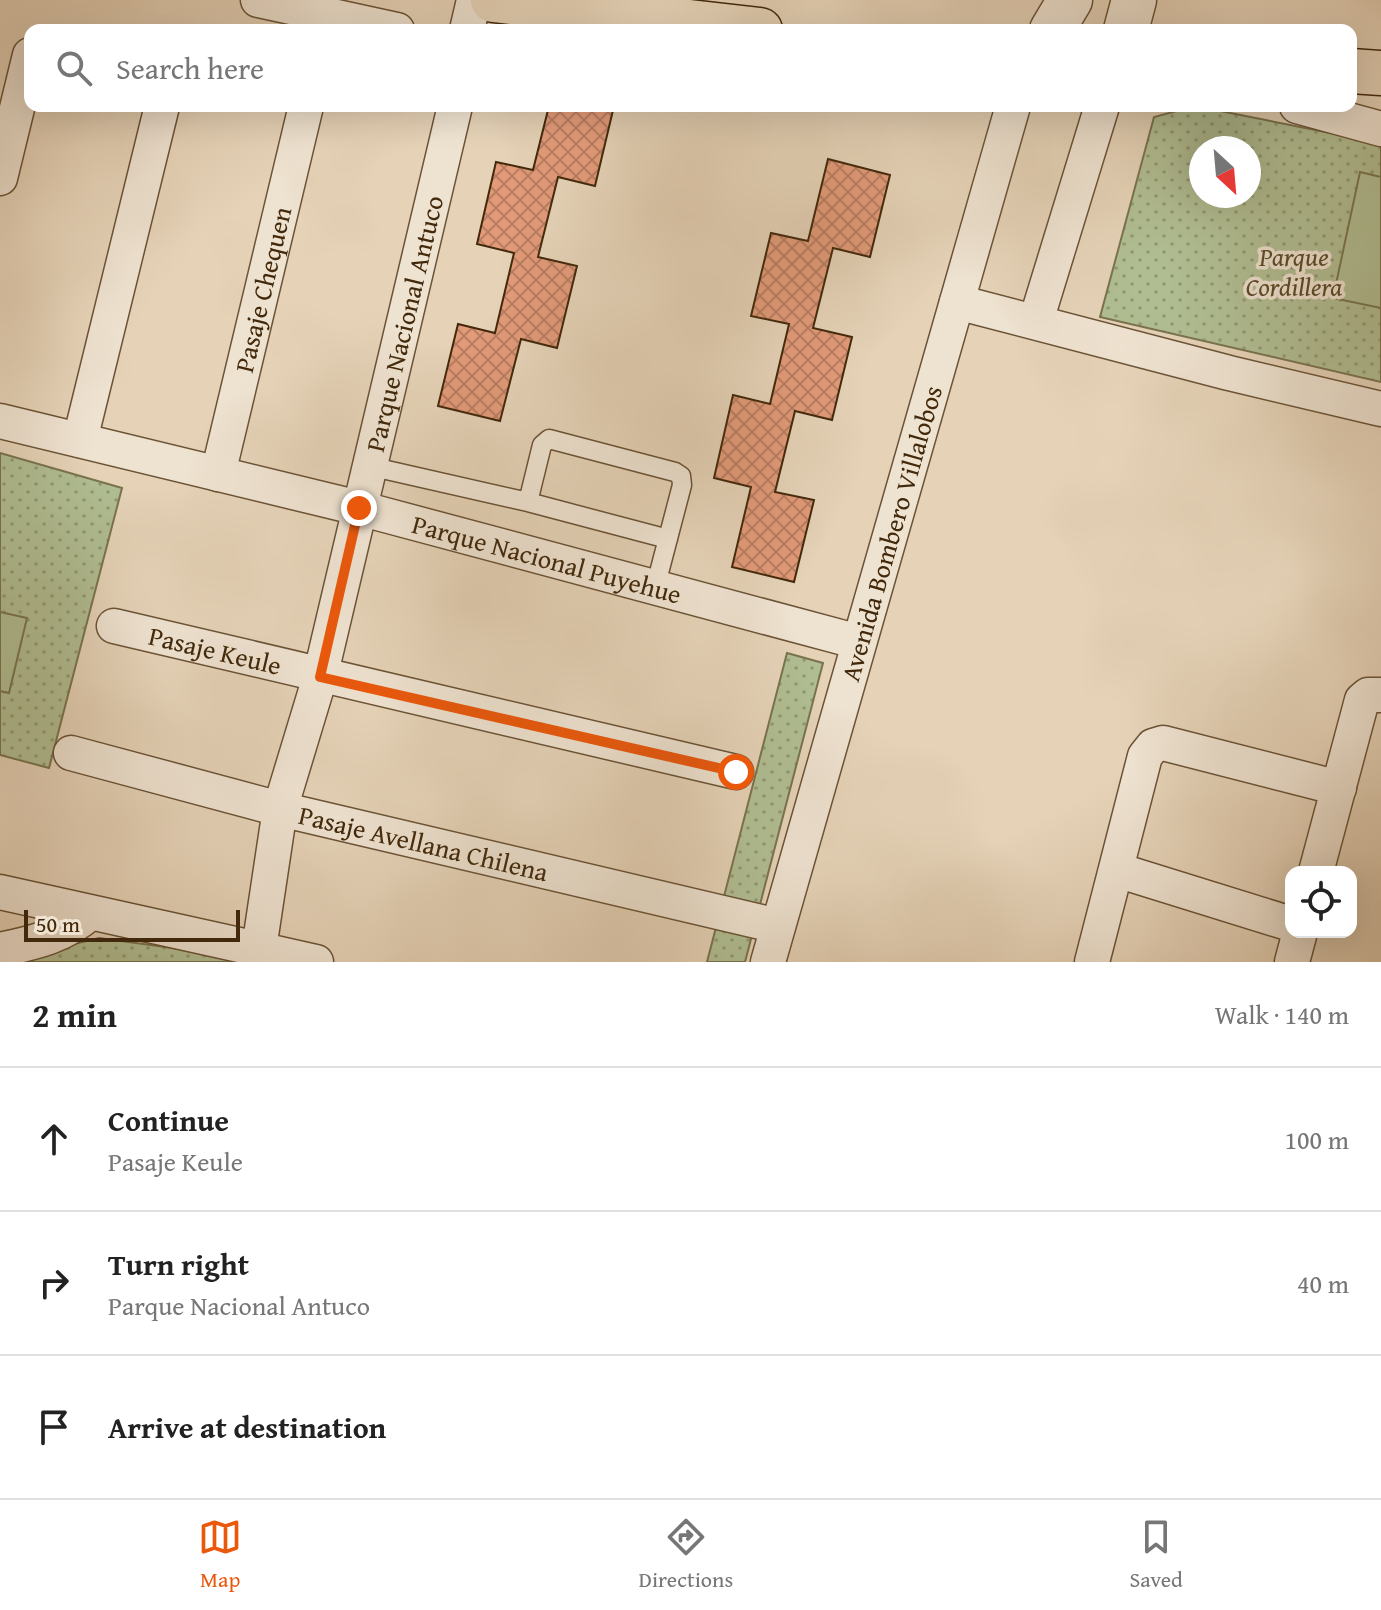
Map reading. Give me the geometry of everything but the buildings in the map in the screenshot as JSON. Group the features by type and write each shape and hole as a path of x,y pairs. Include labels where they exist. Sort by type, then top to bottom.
{"main road":[{"path":"493,0 707,24"},
{"path":"1357,71 1381,73"}],"street":[{"path":"258,0 369,24"},
{"path":"468,24 474,0"},
{"path":"1056,24 1070,0"},
{"path":"1128,24 1134,0"},
{"path":"0,178 24,80"},
{"path":"80,440 161,112"},
{"name":"Pasaje Chequen","path":"218,474 305,112"},
{"name":"Parque Nacional Antuco","path":"258,955 280,809 320,677 454,112"},
{"name":"Avenida Bombero Villalobos","path":"768,962 1011,112"},
{"path":"1036,321 1100,112"},
{"path":"1319,112 1381,129"},
{"path":"957,302 1381,409"},
{"name":"Parque Nacional Puyehue","path":"0,421 359,508 859,642"},
{"name":"Pasaje Keule","path":"114,626 320,677 736,772"},
{"path":"1318,866 1339,788 1372,698"},
{"path":"1092,962 1145,756 1153,746 1163,743 1339,788"},
{"name":"Pasaje Avellana Chilena","path":"71,753 280,809 778,926"},
{"path":"1117,870 1285,922"},
{"path":"0,892 258,955 316,962"},
{"path":"0,950 49,940 69,931 90,913"},
{"path":"1292,962 1298,938"}],"lane":[{"path":"528,502 542,445 549,439 681,476 655,588"},
{"path":"369,466 528,502 668,539"}],"green space":[{"name":"Parque Cordillera","path":"1173,112 1225,112 1381,143 1381,382 1100,317 1154,117"},
{"path":"1360,172 1381,177 1381,308 1333,298"},
{"path":"0,453 122,488 49,768 0,755"},
{"path":"0,612 27,618 9,693 0,691"},
{"path":"787,653 823,663 745,962 707,962"},
{"path":"99,938 239,957 237,962 0,962"}],"route":[{"path":"359,508 320,677 736,772"}]}
